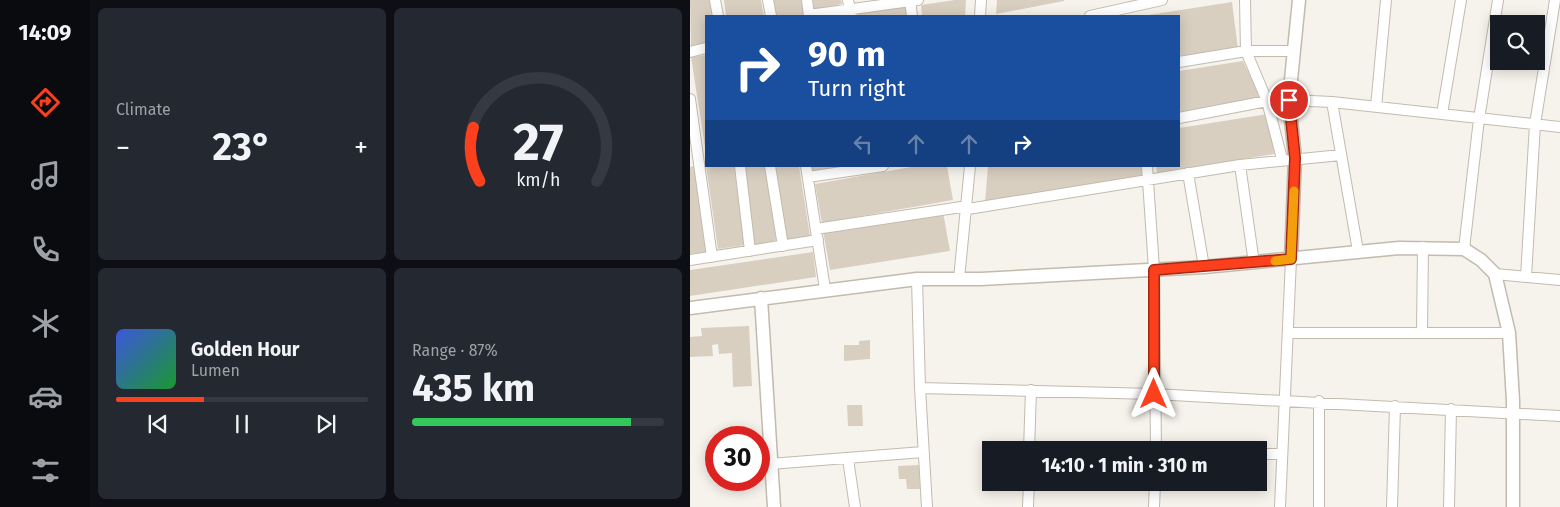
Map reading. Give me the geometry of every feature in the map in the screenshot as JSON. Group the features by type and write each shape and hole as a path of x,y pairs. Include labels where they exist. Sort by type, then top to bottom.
{"street":[{"path":"716,0 718,15"},
{"path":"768,0 771,15"},
{"path":"806,0 809,15"},
{"path":"814,15 912,0 912,15"},
{"path":"980,15 981,0"},
{"path":"1099,15 1117,13 1142,2 1162,0"},
{"path":"1245,0 1246,51 1268,101 1282,159"},
{"path":"1280,507 1295,158 1289,100 1299,0"},
{"path":"1376,107 1386,0"},
{"path":"1442,114 1461,0"},
{"path":"1464,249 1479,119 1498,0"},
{"path":"1526,277 1535,124 1555,0"},
{"path":"690,52 705,48"},
{"path":"1180,62 1246,51 1293,51"},
{"path":"690,99 712,257"},
{"path":"1180,118 1268,101 1289,100 1332,102 1560,127"},
{"path":"1332,102 1358,251"},
{"path":"816,229 1282,159 1341,155"},
{"path":"1240,165 1254,263"},
{"path":"740,167 750,252"},
{"path":"770,167 783,246"},
{"path":"806,167 825,289"},
{"path":"808,177 876,167"},
{"path":"959,279 968,207 970,167"},
{"path":"1147,167 1154,270 1156,441"},
{"path":"1188,173 1204,267"},
{"path":"690,260 818,240"},
{"path":"1422,332 1423,247"},
{"path":"690,308 825,289 917,279 981,279 1204,267 1358,251 1423,247 1464,249 1481,260 1495,274 1509,333 1513,412 1513,507"},
{"path":"1495,274 1560,280"},
{"path":"917,279 920,388 927,507"},
{"path":"761,298 768,426"},
{"path":"1288,333 1509,333"},
{"path":"920,388 1154,394 1318,401 1560,416"},
{"path":"1029,441 1030,390"},
{"path":"1318,401 1319,507"},
{"path":"1392,507 1395,406"},
{"path":"1449,507 1451,409"},
{"path":"774,507 770,464 848,460 923,452"},
{"path":"1267,454 1282,454"},
{"path":"848,460 855,507"},
{"path":"1028,507 1029,491"},
{"path":"1154,507 1155,491"}],"building":[{"path":"690,0 711,0 714,15 705,15 705,45 691,47"},
{"path":"724,0 761,0 764,15 726,15"},
{"path":"773,0 801,0 804,15 776,15"},
{"path":"813,0 841,0 842,4 814,9"},
{"path":"966,0 965,15 922,15 921,5"},
{"path":"997,0 1064,0 1064,1 996,14"},
{"path":"1232,2 1238,49 1180,56 1180,15 1148,15"},
{"path":"908,4 910,15 858,15 858,12"},
{"path":"705,55 705,147 691,57"},
{"path":"1243,61 1261,99 1180,112 1180,71"},
{"path":"1268,114 1274,154 1157,173 1156,167 1180,167 1180,128"},
{"path":"694,166 706,252 690,254 690,167"},
{"path":"706,167 734,167 745,245 718,249"},
{"path":"743,167 767,167 776,241 754,245"},
{"path":"775,167 799,167 810,236 787,240"},
{"path":"808,167 838,167 809,172"},
{"path":"911,167 947,167 953,200 822,223 815,184"},
{"path":"988,167 1141,167 1142,175 985,202"},
{"path":"943,212 950,251 830,270 823,231"},
{"path":"813,252 816,277 690,296 690,270"},
{"path":"749,326 752,386 733,387 732,353 719,354 718,344 712,345 713,356 690,357 690,337 702,336 701,328"},
{"path":"870,340 870,359 844,361 844,345 859,345 859,341"},
{"path":"847,405 862,405 863,426 848,426"},
{"path":"919,465 920,489 907,489 906,479 899,479 898,466"}],"slow traffic":[{"path":"1275,261 1291,259 1294,191"}],"route":[{"path":"1154,394 1154,270 1291,259 1295,158 1289,100"}]}
